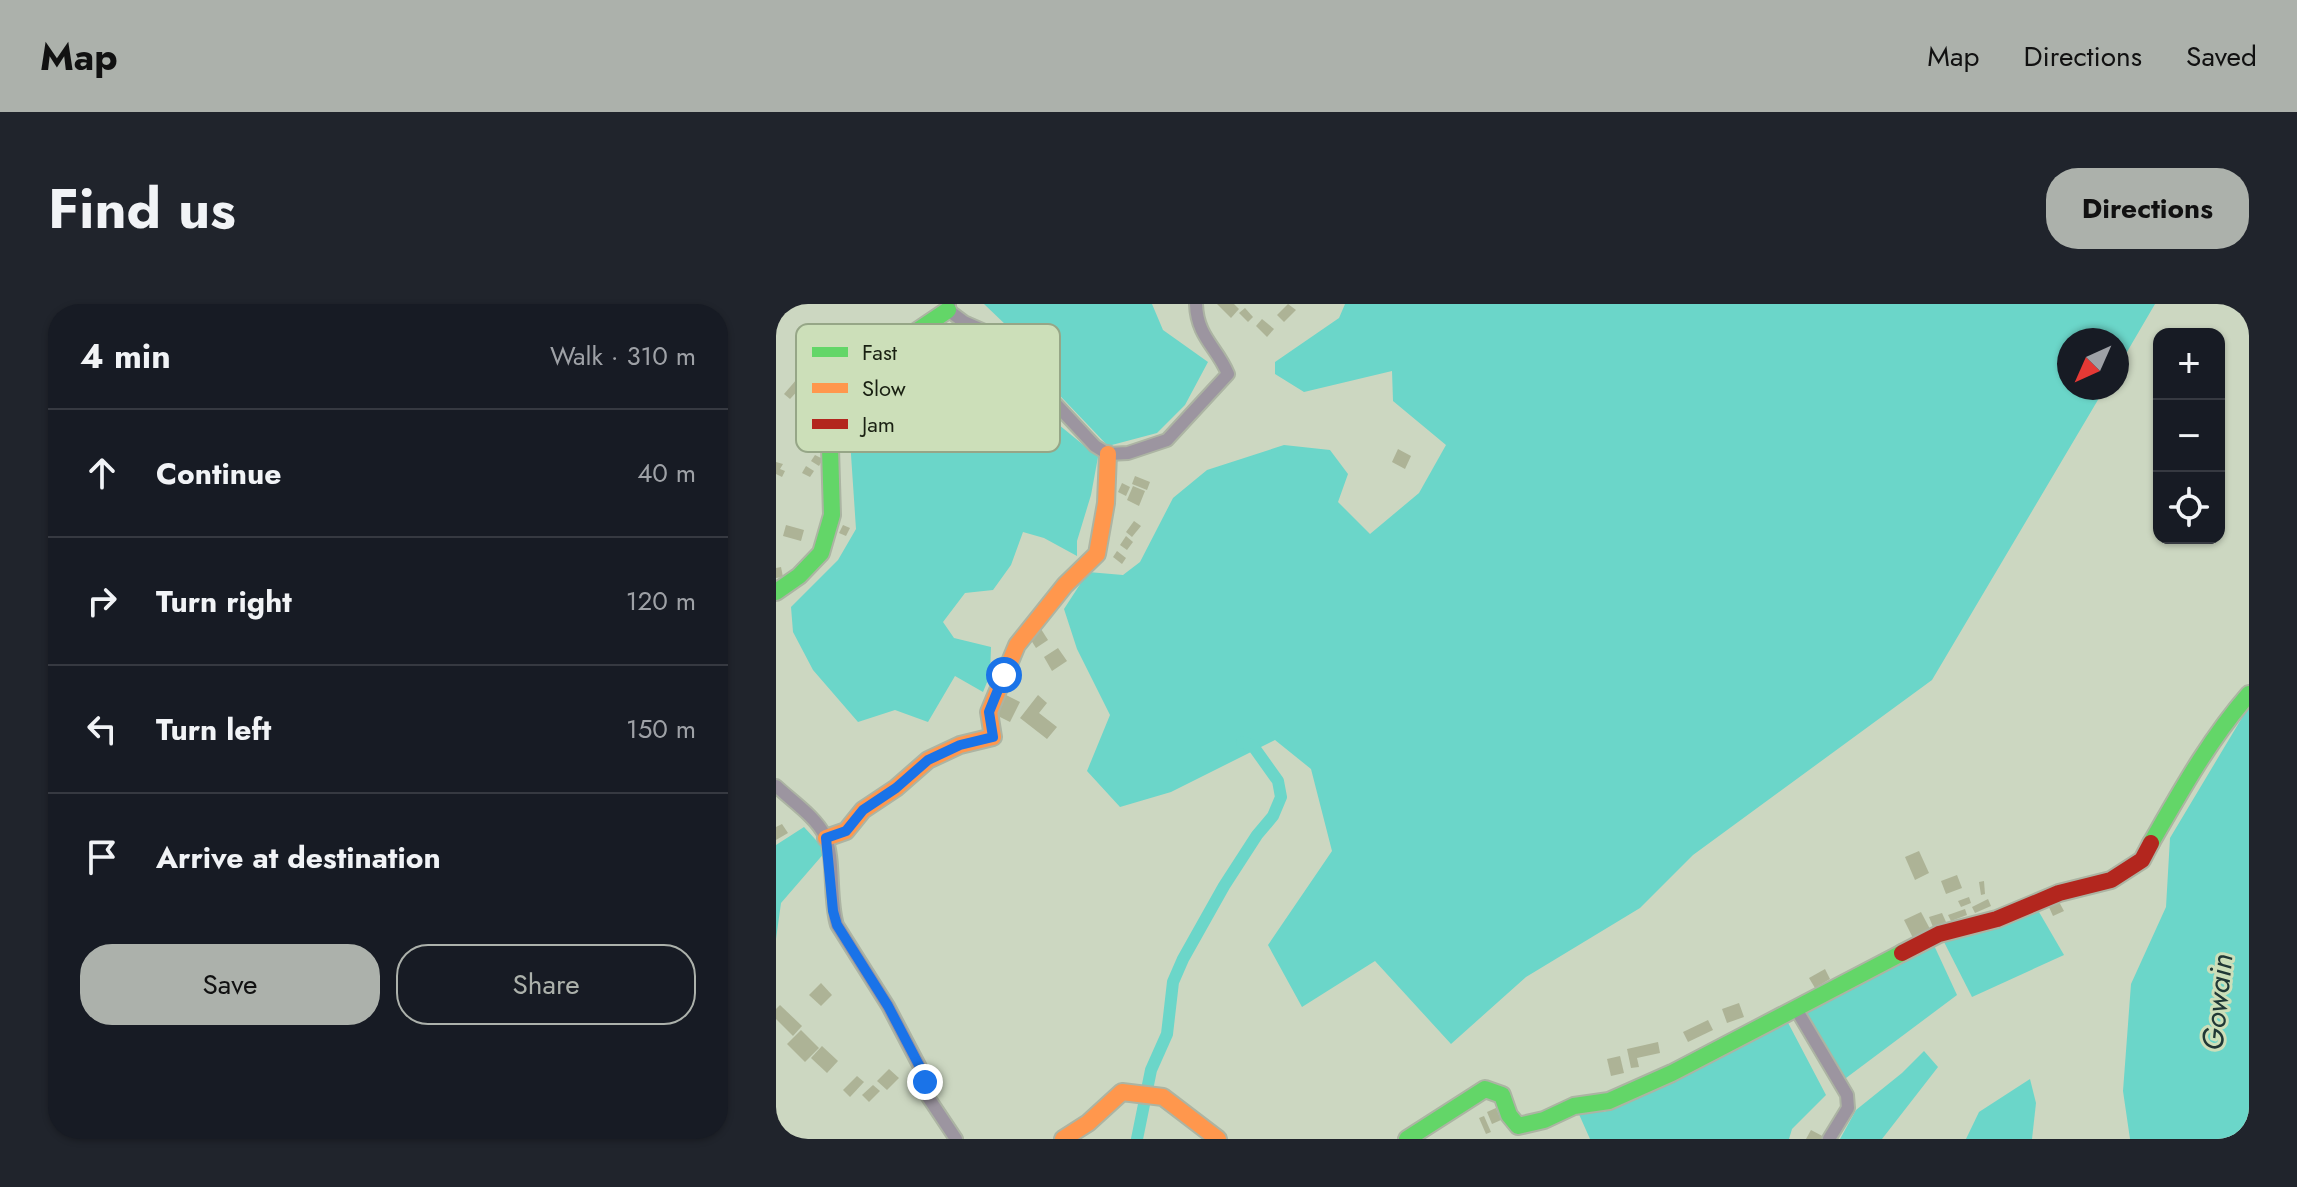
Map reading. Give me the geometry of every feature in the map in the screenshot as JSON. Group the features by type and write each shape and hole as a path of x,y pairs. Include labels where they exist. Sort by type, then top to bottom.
{"street":[{"path":"1060,408 1095,446 1108,454 1128,453 1167,440 1228,374 1224,362 1206,340 1197,321 1196,304"},
{"path":"926,324 948,307 969,324"},
{"path":"776,592 799,576 821,553 832,515 830,452"},
{"path":"826,838 846,831 863,810 896,788 928,760 960,745 993,737 989,712 1017,645 1065,585 1097,554 1106,503 1108,454"},
{"path":"1407,1139 1485,1089 1502,1095 1509,1115 1518,1126 1544,1120 1574,1106 1609,1101 1672,1073 1939,934 1997,919 2059,893 2111,880 2142,860 2194,767 2249,694"},
{"path":"776,786 815,823 826,838 837,925 888,1006 920,1067 926,1094 956,1139"},
{"path":"1796,1009 1847,1095 1848,1108 1829,1139"},
{"path":"1063,1139 1088,1123 1122,1092 1128,1092 1163,1097 1218,1139"}],"water":[{"path":"984,304 1152,304 1163,330 1208,362 1185,405 1157,433 1108,446 1060,396 1060,324 1005,324"},
{"path":"1345,304 2155,304 2129,348 2129,328 2057,328 2057,400 2098,400 1932,680 1693,855 1640,908 1526,977 1451,1044 1375,961 1302,1007 1268,945 1332,851 1311,769 1275,740 1171,792 1120,807 1087,771 1110,715 1077,649 1064,609 1088,572 1123,575 1140,562 1173,498 1207,470 1284,445 1330,450 1348,474 1338,502 1370,534 1419,493 1446,445 1393,401 1392,371 1304,392 1275,374 1275,362 1339,318"},
{"path":"1060,426 1098,457 1091,495 1077,541 1077,556 1044,538 1023,532 1011,565 993,590 965,593 943,622 954,638 991,647 990,675 983,692 955,676 928,722 895,710 858,722 813,670 793,632 791,607 838,560 856,529 851,452 1060,452"},
{"name":"Gowain","path":"2249,706 2249,1139 2130,1139 2123,1091 2131,984 2166,907 2170,838"},
{"path":"804,827 826,851 781,903 776,939 776,845"},
{"path":"2039,912 2064,955 1972,997 1943,940"},
{"path":"1932,941 1957,995 1842,1081 1800,1011"},
{"path":"1785,1017 1826,1095 1792,1129 1789,1139 1590,1139 1578,1112 1604,1112 1690,1072"},
{"path":"1924,1051 1938,1067 1882,1139 1840,1139 1856,1110"},
{"path":"2030,1079 2036,1103 2032,1139 1966,1139 1979,1112"}],"building":[{"path":"1217,304 1234,304 1239,309 1231,318"},
{"path":"1288,304 1296,310 1284,322 1277,315"},
{"path":"1245,308 1253,317 1248,322 1239,313"},
{"path":"1262,319 1274,329 1267,337 1256,326"},
{"path":"796,380 796,393 790,399 784,394"},
{"path":"1398,449 1411,456 1405,469 1392,462"},
{"path":"815,455 823,459 819,466 811,461"},
{"path":"776,462 783,464 780,469 785,471 782,477 776,474"},
{"path":"806,466 814,471 810,477 802,473"},
{"path":"1135,476 1150,482 1147,490 1132,484"},
{"path":"1122,483 1130,487 1126,496 1118,492"},
{"path":"1133,486 1145,491 1139,506 1127,500"},
{"path":"1134,521 1141,526 1132,537 1126,532"},
{"path":"786,525 804,530 801,541 783,536"},
{"path":"843,525 850,528 846,536 839,533"},
{"path":"1126,536 1133,542 1127,550 1120,545"},
{"path":"1117,551 1126,558 1122,564 1113,557"},
{"path":"781,567 783,577 776,578 776,568"},
{"path":"1041,629 1048,640 1036,648 1029,637"},
{"path":"1058,648 1067,661 1052,671 1044,657"},
{"path":"1006,695 1020,702 1010,722 996,715"},
{"path":"1038,695 1047,703 1039,713 1057,727 1047,739 1020,718"},
{"path":"782,824 788,833 776,840 776,827"},
{"path":"1919,851 1929,873 1915,880 1905,857"},
{"path":"1957,875 1962,888 1946,894 1941,881"},
{"path":"1984,881 1985,894 1981,895 1979,882"},
{"path":"1969,897 1971,903 1961,907 1958,901"},
{"path":"1988,899 1991,906 1975,913 1972,907"},
{"path":"2058,900 2064,911 2053,916 2048,905"},
{"path":"1965,909 1967,915 1951,921 1948,915"},
{"path":"1921,912 1930,929 1913,938 1904,920"},
{"path":"1942,913 1946,922 1933,927 1929,917"},
{"path":"1825,969 1830,979 1815,988 1809,978"},
{"path":"821,983 832,995 821,1006 809,995"},
{"path":"1739,1003 1744,1017 1727,1023 1722,1009"},
{"path":"780,1005 802,1026 793,1036 776,1019 776,1009"},
{"path":"1708,1020 1713,1030 1688,1042 1683,1032"},
{"path":"801,1030 819,1048 805,1062 787,1044"},
{"path":"1658,1042 1660,1053 1637,1058 1639,1067 1631,1068 1627,1049"},
{"path":"822,1046 838,1061 827,1073 811,1058"},
{"path":"1620,1056 1624,1073 1611,1076 1607,1059"},
{"path":"889,1069 899,1078 887,1090 877,1081"},
{"path":"857,1076 864,1082 850,1097 843,1090"},
{"path":"873,1085 880,1091 869,1102 862,1095"},
{"path":"1496,1108 1501,1120 1492,1124 1487,1112"},
{"path":"1484,1116 1491,1132 1486,1134 1479,1118"},
{"path":"1811,1130 1828,1139 1806,1139"}],"waterway":[{"path":"1137,1139 1151,1070 1167,1034 1173,982 1224,886 1273,816 1281,797 1278,781 1253,746 1242,742"}],"traffic: fast":[{"path":"927,324 948,310"},
{"path":"776,592 799,576 821,553 832,515 830,452"},
{"path":"2151,843 2208,748 2249,694"},
{"path":"1407,1139 1485,1089 1502,1095 1509,1115 1518,1126 1544,1120 1574,1106 1609,1101 1672,1073 1902,953"}],"traffic: slow":[{"path":"826,838 846,831 863,810 896,788 928,760 960,745 993,737 989,712 1017,645 1065,585 1097,554 1106,503 1108,454"},
{"path":"1063,1139 1088,1123 1122,1092 1163,1097 1218,1139"}],"traffic: jam":[{"path":"1902,953 1939,934 1997,919 2059,893 2111,880 2142,860 2151,843"}],"route":[{"path":"925,1082 888,1006 837,925 826,838 846,831 863,810 896,788 928,760 960,745 993,737 989,712 1004,675"}]}
